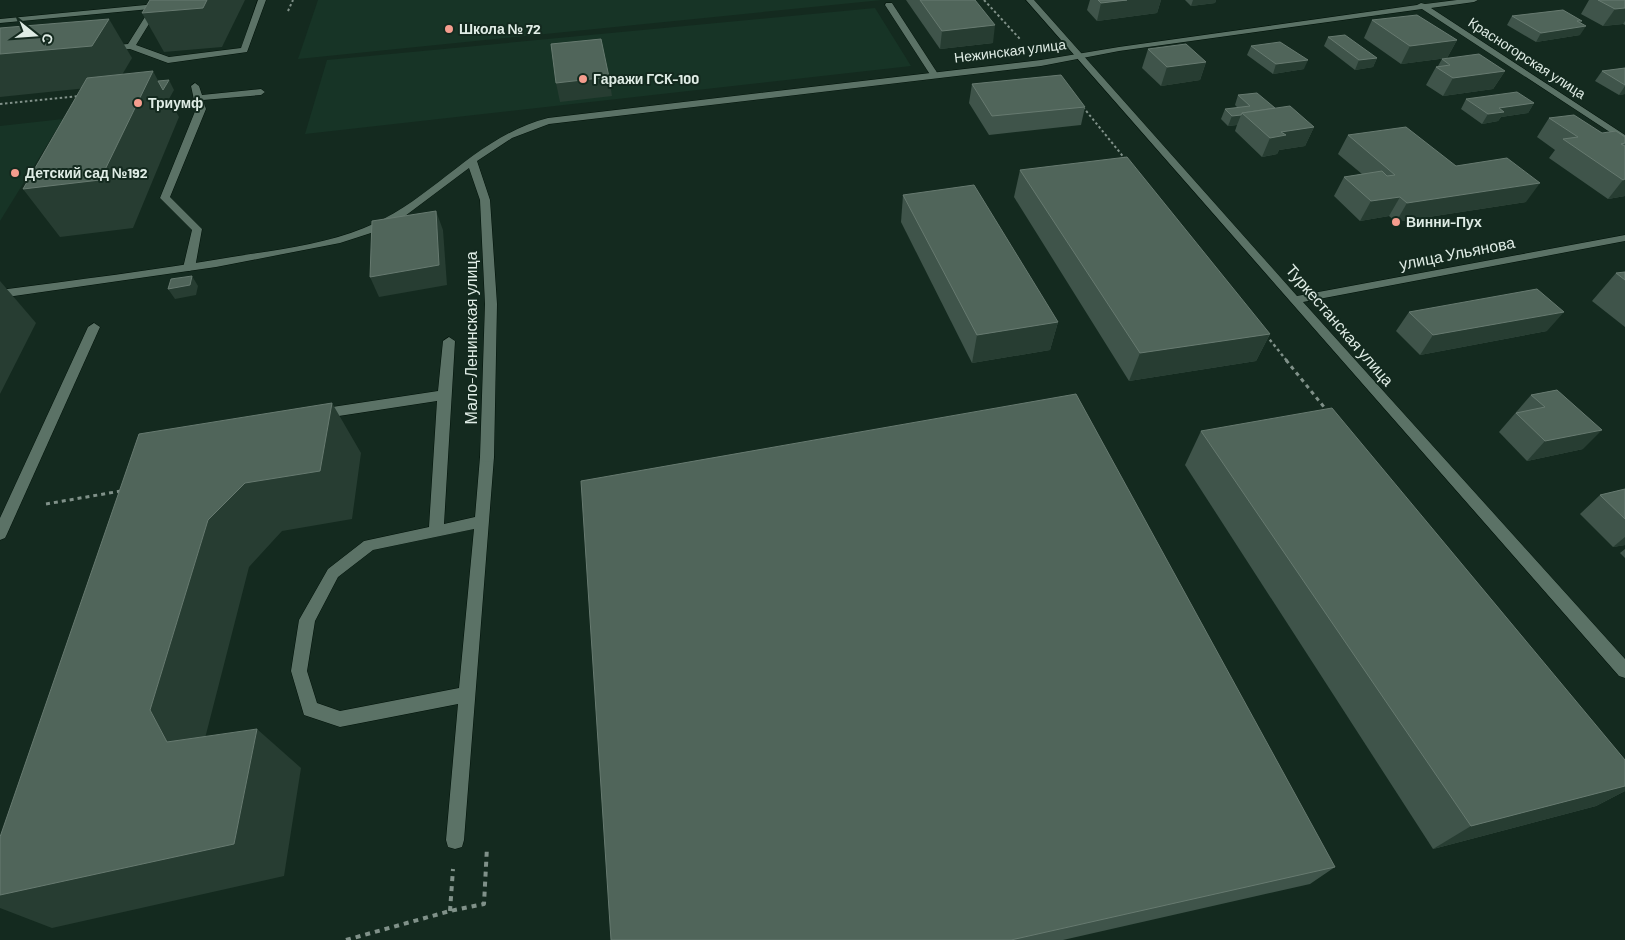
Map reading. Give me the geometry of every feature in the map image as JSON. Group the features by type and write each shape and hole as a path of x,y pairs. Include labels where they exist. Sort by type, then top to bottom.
{"street":[{"path":"103,49 131,46 168,60 244,50 262,0"},
{"name":"Туркестанская улица","path":"1030,0 1625,671"},
{"name":"Красногорская улица","path":"1414,0 1625,139"},
{"name":"Нежинская улица","path":"0,294 190,268 345,238 386,222 504,138 525,128 548,121 1081,57 1474,0"},
{"path":"890,5 934,74"},
{"path":"0,20 156,6 131,46"},
{"path":"190,268 197,229 165,198 201,109 195,86"},
{"path":"198,98 261,92"},
{"name":"Мало-Ленинская улица","path":"454,840 487,457 490,304 484,200 472,161"},
{"name":"улица Ульянова","path":"1295,300 1625,238"},
{"path":"0,534 94,326"},
{"path":"436,532 449,341"},
{"path":"310,415 444,395"},
{"path":"467,694 340,719 310,709 299,670 307,620 334,573 369,545 481,522"}],"path":[{"path":"984,0 1020,39"},
{"path":"0,104 87,96"},
{"path":"1083,106 1130,165"},
{"path":"1264,332 1331,416"},
{"path":"11,510 123,490"},
{"path":"450,911 454,840"}],"shaded area":[{"name":"Школа № 72","path":"318,0 882,0 298,59"},
{"path":"875,8 911,66 305,134 327,60"},
{"name":"Детский сад №192","path":"63,119 0,221 0,126"}],"building":[{"path":"150,0 207,0 203,8 142,13"},
{"path":"920,0 975,0 995,25 942,31"},
{"path":"1098,0 1127,0 1101,3"},
{"path":"1598,0 1625,0 1625,8 1615,9"},
{"path":"1563,10 1582,21 1577,21 1586,26 1541,33 1512,16"},
{"path":"1417,15 1457,40 1410,46 1372,20"},
{"path":"109,19 92,46 0,54 0,28"},
{"path":"1345,35 1377,58 1359,60 1328,37"},
{"path":"601,39 609,77 556,83 551,44"},
{"path":"1280,42 1308,60 1276,64 1251,46"},
{"path":"1186,44 1206,62 1167,67 1148,49"},
{"path":"1479,54 1505,71 1453,78 1436,67 1450,65 1442,59"},
{"path":"1625,68 1625,85 1602,71"},
{"path":"153,71 100,180 23,189 87,78"},
{"path":"1061,75 1085,107 992,116 972,84"},
{"path":"169,80 163,90 158,81"},
{"path":"1517,92 1534,103 1499,108 1504,112 1488,114 1466,99"},
{"path":"1257,93 1275,108 1232,116 1225,109 1250,106 1238,95"},
{"path":"1290,106 1314,127 1281,132 1286,135 1270,138 1242,113"},
{"path":"1574,115 1602,133 1616,131 1625,137 1625,143 1621,144 1625,146 1625,179 1623,180 1563,139 1578,137 1549,118"},
{"path":"1406,127 1456,166 1507,158 1540,183 1407,203 1400,197 1371,201 1344,177 1382,171 1387,176 1395,175 1348,135"},
{"path":"1127,157 1270,334 1140,353 1020,170"},
{"path":"974,185 1058,322 977,335 903,195"},
{"path":"436,211 439,265 370,277 372,221"},
{"path":"1625,272 1625,280 1616,273"},
{"path":"192,276 190,285 168,289 171,279"},
{"path":"1537,289 1564,312 1433,335 1409,312"},
{"path":"1557,390 1602,430 1545,441 1516,413 1545,407 1531,395"},
{"path":"1076,394 1335,867 1011,940 611,940 581,481"},
{"path":"332,403 320,471 245,483 208,520 150,710 167,742 257,729 234,844 0,895 0,837 139,434"},
{"path":"1332,408 1625,760 1625,786 1471,826 1201,431"},
{"path":"1625,489 1625,519 1600,495"}],"place":[{"name":"Школа № 72","path":"449,29"},
{"name":"Гаражи ГСК-100","path":"583,79"},
{"name":"Триумф","path":"138,103"},
{"name":"Детский сад №192","path":"15,173"},
{"name":"Винни-Пух","path":"1396,222"}]}
